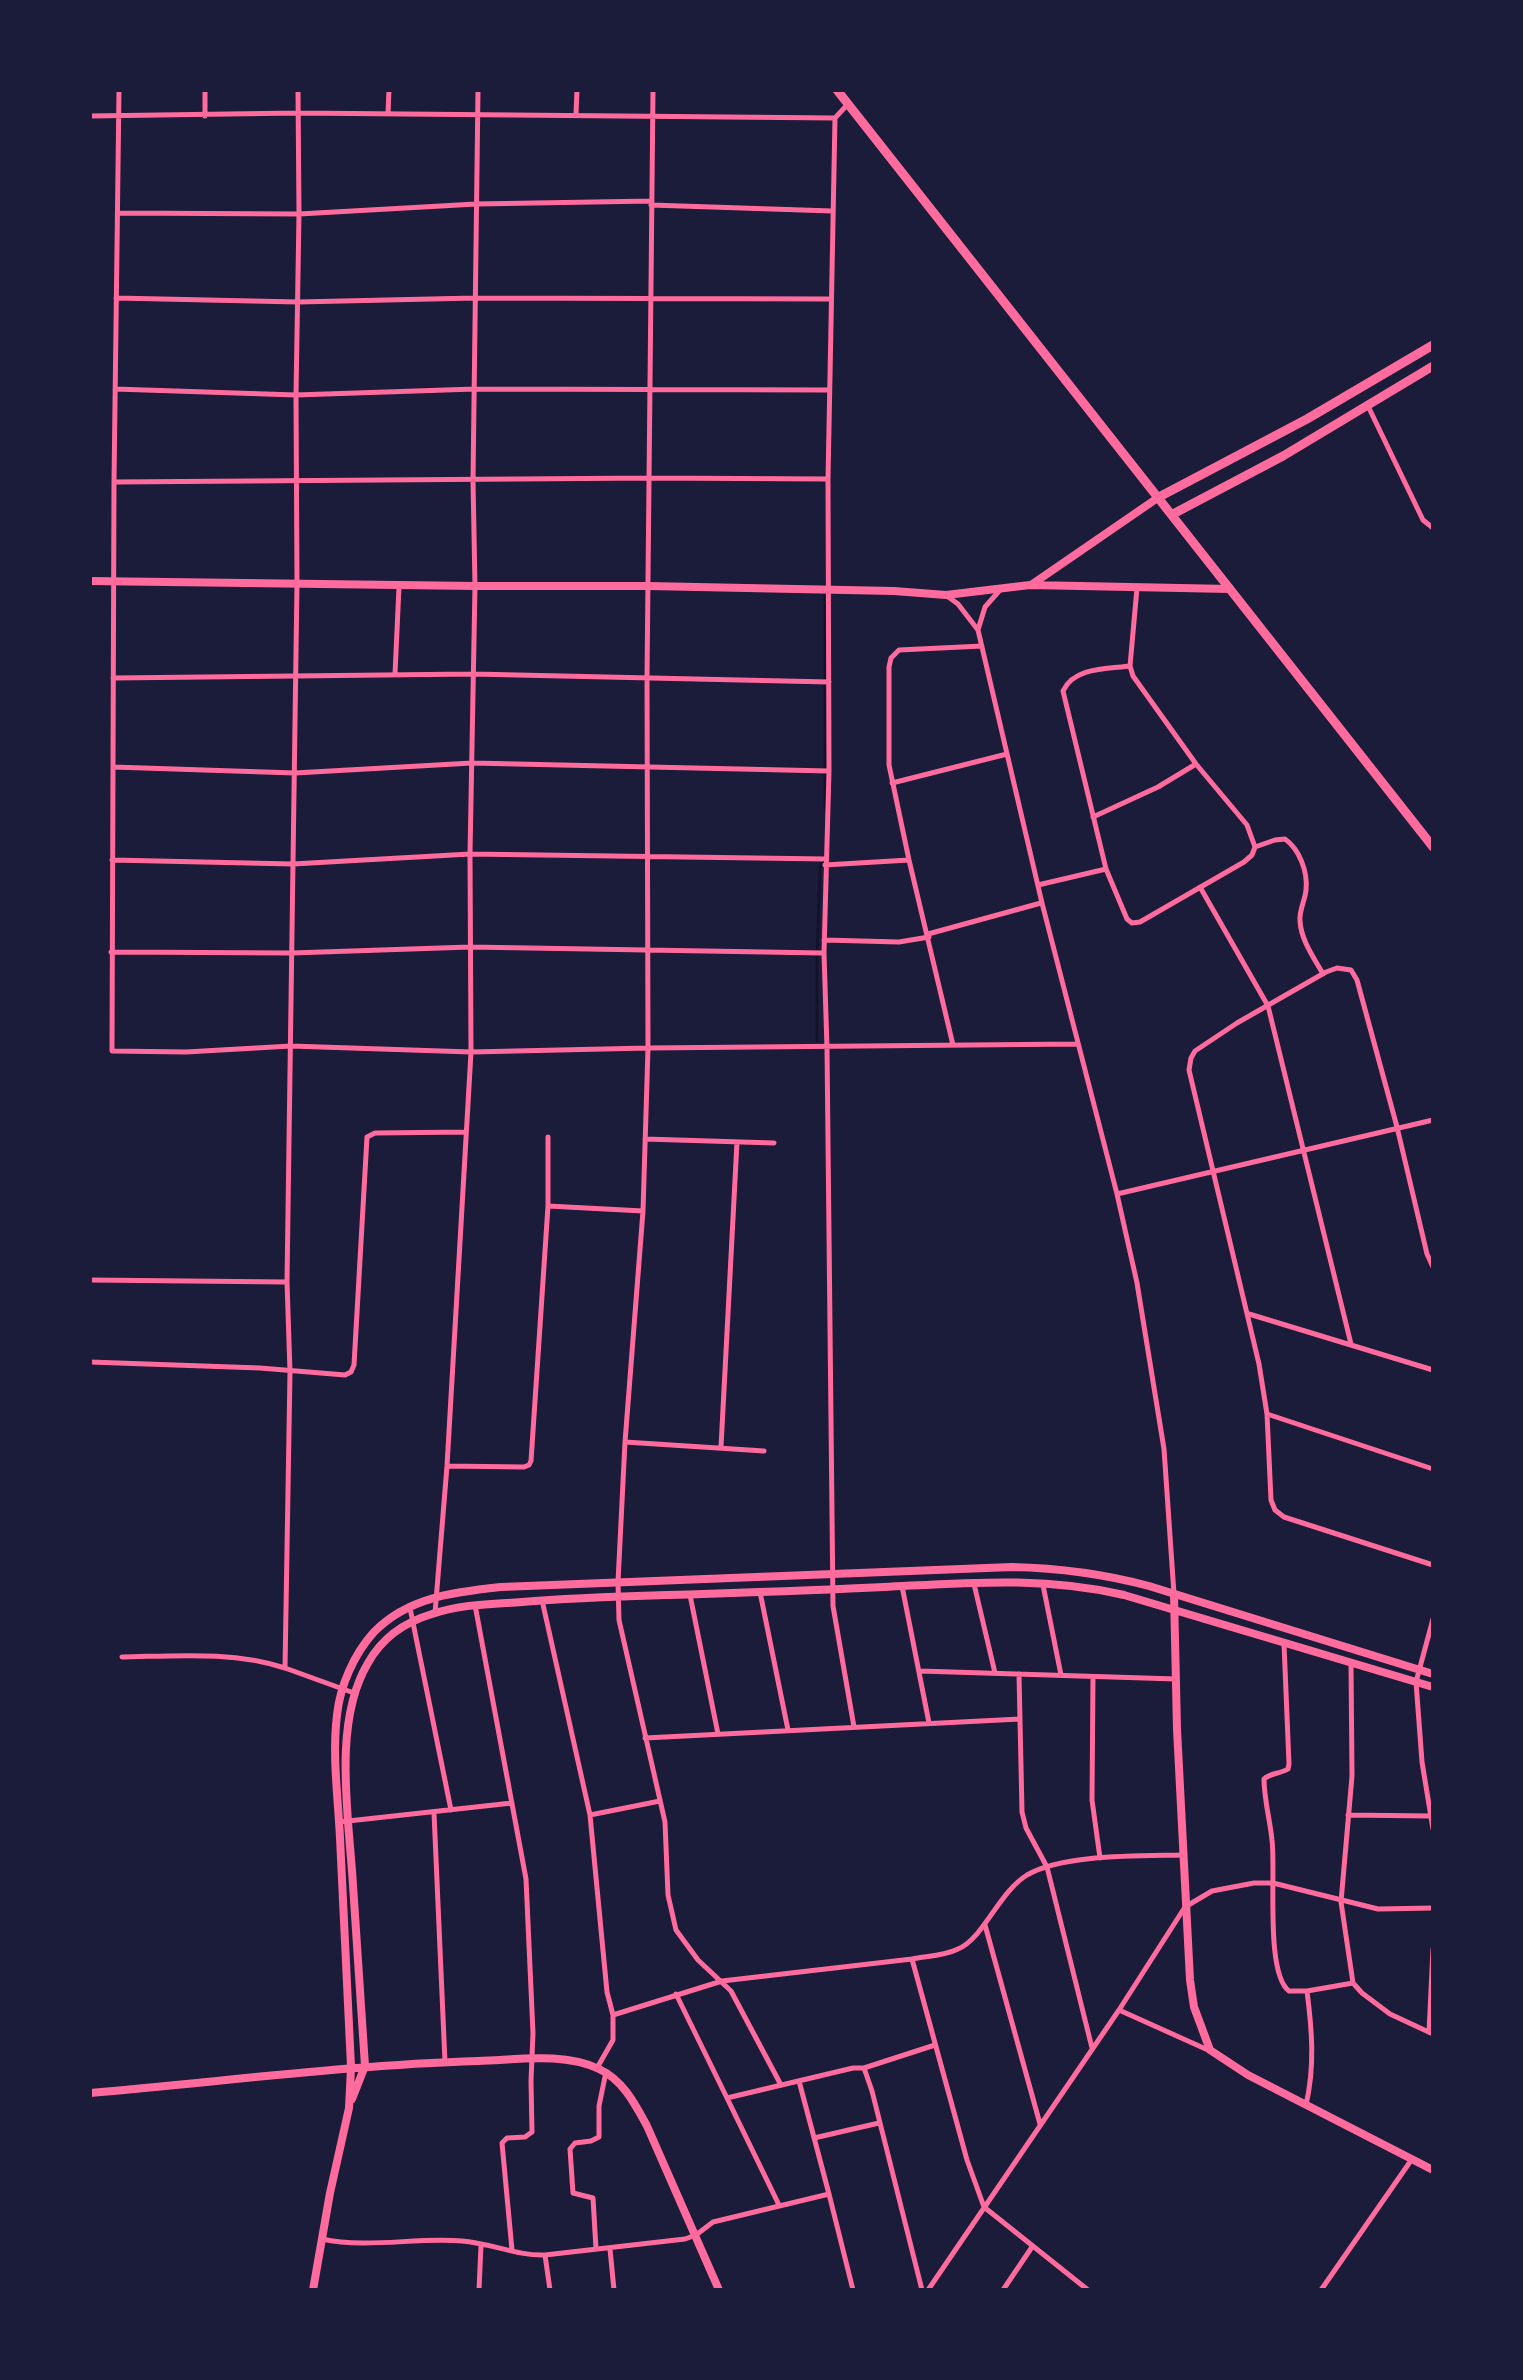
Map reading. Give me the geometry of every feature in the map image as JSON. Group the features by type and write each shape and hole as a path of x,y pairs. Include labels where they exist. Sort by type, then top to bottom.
{"main road":[{"path":"837,90 1433,847"},
{"path":"1160,497 1433,345"},
{"path":"1173,514 1283,456 1433,366"}],"street":[{"path":"119,90 112,1052 291,1046 471,1052 1077,1044"},
{"path":"205,90 205,116"},
{"path":"285,1668 297,582 298,90"},
{"path":"388,114 390,90"},
{"path":"435,1612 471,1052 478,90"},
{"path":"576,114 577,90"},
{"path":"653,90 648,1048 643,1211 625,1442 618,1597 622,1640 660,1802 667,1844 668,1896 676,1930 738,2002 781,2085"},
{"path":"848,104 834,118 824,953 833,1590 835,1628 854,1727"},
{"path":"90,116 296,113 834,118"},
{"path":"118,213 300,214 476,204 652,203 832,211"},
{"path":"116,298 298,302 475,298 831,299"},
{"path":"115,389 296,395 475,389 829,390"},
{"path":"1367,404 1422,520 1433,528"},
{"path":"114,482 828,479"},
{"path":"1030,586 1160,497"},
{"path":"90,581 648,586 946,595 1030,586 1230,589"},
{"path":"395,674 399,584"},
{"path":"1130,666 1086,672 1067,683 1064,691 1106,870 1132,923 1200,888 1252,856 1255,848 1247,825 1196,764 1138,684 1130,666 1138,588"},
{"path":"978,630 986,607 1001,589"},
{"path":"946,595 978,630 1136,1283 1159,1410 1174,1594 1185,1907 1194,2007 1210,2050"},
{"path":"953,1045 892,783 888,750 891,658 899,650 982,646"},
{"path":"114,678 473,674 829,682"},
{"path":"892,783 1007,754"},
{"path":"113,767 295,773 472,763 828,770"},
{"path":"1094,817 1196,764"},
{"path":"1255,848 1285,839 1294,846 1306,885 1299,918 1301,931 1323,974"},
{"path":"112,860 293,864 470,854 825,862 909,860"},
{"path":"1038,886 1106,870"},
{"path":"1200,888 1268,1006 1350,1344"},
{"path":"824,940 898,942 1042,903"},
{"path":"111,952 292,954 470,948 824,953"},
{"path":"1433,1267 1357,980 1351,970 1337,968 1323,974 1201,1046 1191,1058 1189,1070 1249,1314 1267,1414 1270,1500 1274,1510 1284,1518 1433,1565"},
{"path":"1117,1194 1433,1120"},
{"path":"90,1362 345,1375 351,1372 367,1137 375,1133 466,1132"},
{"path":"447,1466 529,1465 548,1206 548,1137"},
{"path":"645,1139 774,1142"},
{"path":"721,1447 737,1142"},
{"path":"548,1206 643,1211"},
{"path":"90,1280 287,1282"},
{"path":"1249,1314 1433,1370"},
{"path":"1267,1414 1433,1469"},
{"path":"625,1442 764,1450"},
{"path":"348,2108 365,2066 335,1744 337,1714 342,1688 373,1634 389,1618 434,1596 501,1586 1050,1568 1114,1577 1433,1674"},
{"path":"1043,1582 1061,1676"},
{"path":"313,2290 352,2068 344,1821 350,1713 354,1692 378,1647 412,1621 435,1612 475,1605 542,1600 1043,1582 1087,1586 1174,1609 1433,1687"},
{"path":"973,1583 995,1673"},
{"path":"902,1586 929,1723"},
{"path":"760,1592 788,1730"},
{"path":"690,1594 718,1734"},
{"path":"542,1600 590,1815 614,2040 602,2070 599,2137 574,2143 570,2149 574,2193 593,2198 596,2249"},
{"path":"475,1605 526,1879 529,1916 532,2132 502,2143 512,2250"},
{"path":"410,1606 451,1810"},
{"path":"1433,1619 1416,1682 1433,1829"},
{"path":"1284,1644 1289,1764 1284,1772 1264,1779 1273,1842 1273,1929 1280,1982 1289,1991 1352,1983"},
{"path":"122,1657 221,1656 265,1661 354,1692"},
{"path":"1351,1664 1354,1743 1342,1902 1352,1983 1390,2014 1431,2033 1433,1949"},
{"path":"920,1671 1176,1680"},
{"path":"1018,1674 1022,1812 1047,1867 1092,2048"},
{"path":"1093,1677 1092,1800 1100,1859"},
{"path":"645,1738 1020,1719"},
{"path":"590,1815 660,1802"},
{"path":"344,1821 512,1803"},
{"path":"434,1812 445,2062"},
{"path":"1348,1816 1432,1816"},
{"path":"612,2016 722,1981 912,1959 960,1949 998,1903 1028,1875 1047,1867 1100,1859 1183,1854"},
{"path":"925,2290 1120,2010 1185,1907 1212,1892 1272,1883 1378,1910 1433,1908"},
{"path":"984,1924 1040,2124"},
{"path":"912,1959 966,2160 984,2208 1088,2290"},
{"path":"1306,2105 1313,2055 1307,1991"},
{"path":"676,1994 779,2205"},
{"path":"1120,2010 1210,2050 1248,2075 1433,2170"},
{"path":"727,2098 864,2068 936,2045"},
{"path":"90,2093 365,2066 565,2058 602,2070 634,2101 719,2290"},
{"path":"864,2068 925,2290"},
{"path":"799,2080 854,2290"},
{"path":"814,2138 879,2123"},
{"path":"1321,2290 1412,2159"},
{"path":"322,2239 351,2244 455,2241 545,2255 667,2242 696,2235 713,2222 829,2194"},
{"path":"479,2290 481,2245"},
{"path":"1003,2290 1033,2246"},
{"path":"610,2249 614,2290"},
{"path":"545,2255 550,2290"}],"waterway":[{"path":"825,593 825,810"},
{"path":"817,1041 823,862"}]}
